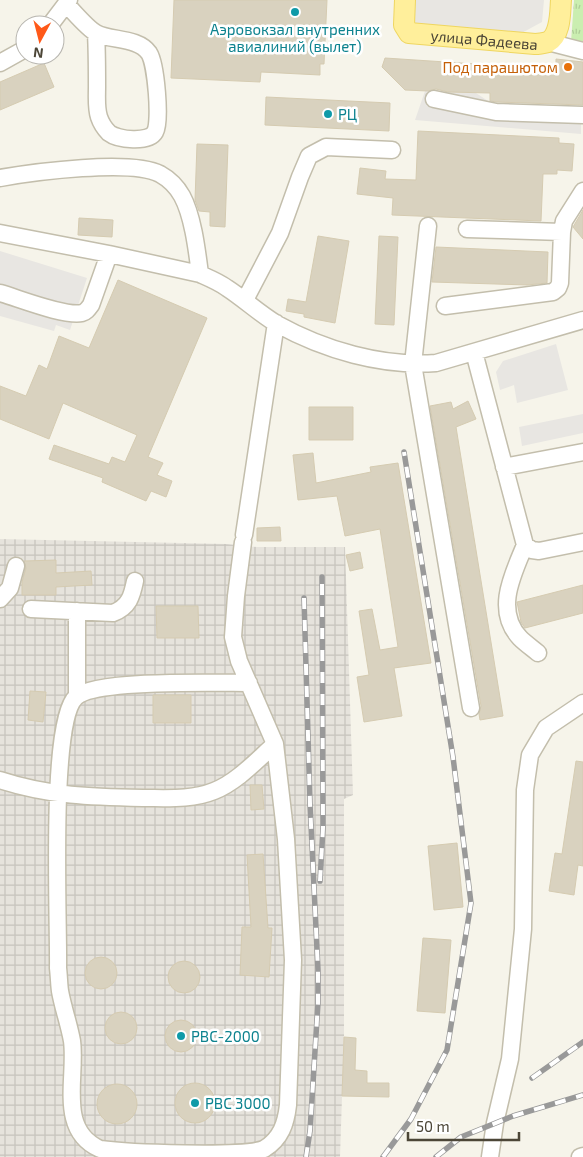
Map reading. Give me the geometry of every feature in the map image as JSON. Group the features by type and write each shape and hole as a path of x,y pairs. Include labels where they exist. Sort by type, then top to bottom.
{"main road":[{"name":"улица Фадеева","path":"405,0 404,25 409,33 522,44 548,42 554,36 558,25 561,0"}],"street":[{"path":"58,15 68,2 96,33 122,39 144,48 150,54 155,70 157,130 148,138 141,140 115,137 104,127 97,109 96,33"},
{"path":"548,42 583,51"},
{"path":"0,63 15,55"},
{"path":"434,98 496,112 583,115"},
{"path":"245,300 280,232 309,156 326,147 392,150"},
{"path":"0,178 19,174 106,166 135,168 159,174 174,185 182,196 194,235 200,274"},
{"path":"446,306 552,292 558,288 560,283 562,232 566,216 583,191"},
{"path":"428,226 413,364 471,708"},
{"path":"466,229 562,232"},
{"path":"0,233 200,274 225,286 276,323 302,336 332,348 376,359 413,364 436,363 583,320"},
{"path":"0,293 64,312 81,313 91,306 109,254"},
{"path":"249,683 157,683 90,690 77,696 70,705 64,727 57,794 58,968 60,991 72,1041 74,1120 82,1137 100,1149 208,1155 251,1153 262,1150 272,1143 282,1132 286,1121 293,960 286,839 274,744 249,683 239,661 233,637 236,596 276,323"},
{"path":"474,352 525,545 513,574 506,608 511,623 519,637 538,652"},
{"path":"504,467 583,452"},
{"path":"525,545 532,550 539,551 583,542"},
{"path":"0,600 10,588 16,566"},
{"path":"31,609 113,613 121,610 128,604 135,581"},
{"path":"77,611 77,696"},
{"path":"490,1157 495,1123 510,1059 522,929 525,790 530,755 546,728 583,703"},
{"path":"0,780 26,788 57,794 178,798 200,796 216,791 231,781 274,744"}],"shaded area":[{"path":"412,0 544,0 542,22 518,35 411,25"},
{"path":"425,91 476,93 491,103 581,110 581,134 415,120"},
{"path":"0,251 87,278 70,330 56,325 54,331 0,316"},
{"path":"556,344 568,390 517,403 514,385 500,390 496,372 503,361"},
{"path":"583,414 583,433 522,446 519,427"},
{"path":"0,539 227,544 257,547 345,547 353,795 344,799 344,1037 340,1157 0,1157"}],"green space":[{"path":"574,0 583,0 583,43 571,42"}],"building":[{"path":"174,0 327,0 324,64 320,64 320,75 261,72 260,82 171,78"},
{"path":"385,58 476,64 476,69 493,68 500,75 508,67 513,70 519,67 527,75 538,75 546,66 556,67 556,59 583,62 583,105 497,102 490,101 490,93 448,92 436,89 428,91 405,90 382,67"},
{"path":"39,65 45,65 54,87 0,110 0,82"},
{"name":"РЦ","path":"266,97 390,103 389,131 265,125"},
{"path":"418,131 559,138 559,143 574,144 572,171 557,170 557,174 543,174 541,221 392,215 393,198 357,194 360,168 386,171 385,179 416,180"},
{"path":"197,144 228,145 225,227 210,226 210,212 199,211 195,200"},
{"path":"583,210 583,239 573,227"},
{"path":"79,218 113,220 112,237 78,235"},
{"path":"318,236 349,241 335,323 304,317 304,314 286,311 288,299 306,302"},
{"path":"379,236 398,237 394,325 375,324"},
{"path":"436,247 548,252 547,283 527,285 432,282"},
{"path":"118,280 207,318 148,457 163,463 157,475 172,481 166,497 151,491 146,501 102,482 103,478 49,459 54,445 109,464 112,457 125,462 137,435 63,403 49,439 0,419 0,386 26,396 39,365 47,369 59,336 89,348"},
{"path":"468,401 476,419 456,427 503,716 480,720 481,706 430,406 451,402 453,409"},
{"path":"309,407 353,407 353,440 309,440"},
{"path":"313,453 316,483 371,472 370,467 398,463 431,663 394,668 402,716 364,722 357,677 369,675 359,611 372,609 380,650 398,647 380,529 345,536 337,496 298,500 293,455"},
{"path":"280,527 281,541 257,541 257,528"},
{"path":"360,552 363,568 350,571 346,555"},
{"path":"56,560 56,573 91,571 92,585 56,587 56,595 22,595 22,582 26,568 24,561"},
{"path":"583,585 583,613 525,628 521,622 517,602"},
{"path":"156,606 198,606 199,638 157,638"},
{"path":"30,691 46,692 43,722 28,720"},
{"path":"153,695 191,695 191,723 153,723"},
{"path":"576,761 583,762 583,866 578,865 574,895 549,891 555,853 562,854"},
{"path":"250,785 262,785 264,809 251,810"},
{"path":"457,843 463,907 434,910 428,846"},
{"path":"263,854 268,928 272,928 269,977 240,975 242,927 251,927 247,855"},
{"path":"423,938 451,940 445,1013 417,1011"},
{"path":"101,957 107,958 112,962 116,967 116,979 112,984 107,988 101,989 95,988 90,984 86,979 85,973 86,967 90,962 95,958"},
{"name":"РВС-2000","path":"184,961 190,962 195,966 199,971 199,983 195,988 190,992 184,993 178,992 173,988 169,983 168,977 169,971 173,966 178,962"},
{"path":"121,1012 127,1013 132,1017 136,1022 136,1034 132,1039 127,1043 121,1044 115,1043 110,1039 106,1034 105,1028 106,1022 110,1017 115,1013"},
{"name":"РВС-2000","path":"181,1020 187,1021 192,1025 196,1030 196,1042 192,1047 187,1051 181,1052 175,1051 170,1047 166,1042 165,1036 166,1030 170,1025 175,1021"},
{"path":"344,1037 356,1038 355,1070 367,1071 367,1083 389,1083 389,1097 342,1096"},
{"name":"РВС 3000","path":"199,1083 206,1086 212,1092 215,1103 214,1111 206,1120 199,1123 191,1123 184,1120 176,1111 175,1099 178,1092 187,1084"},
{"path":"121,1084 128,1087 134,1093 137,1104 136,1112 128,1121 121,1124 113,1124 106,1121 98,1112 97,1100 100,1093 109,1085"}],"railway":[{"path":"383,1157 411,1119 447,1050 471,903 453,757 404,452"},
{"path":"320,881 323,828 322,577"},
{"path":"304,598 310,804 318,970 318,1003 310,1131 306,1157"},
{"path":"532,1078 583,1042"},
{"path":"436,1157 461,1137 513,1116 583,1095"}],"place":[{"name":"Аэровокзал внутренних авиалиний (вылет)","path":"295,12"},
{"name":"Под парашютом","path":"568,67"},
{"name":"РЦ","path":"328,114"},
{"name":"РВС-2000","path":"181,1036"},
{"name":"РВС 3000","path":"195,1103"}]}
